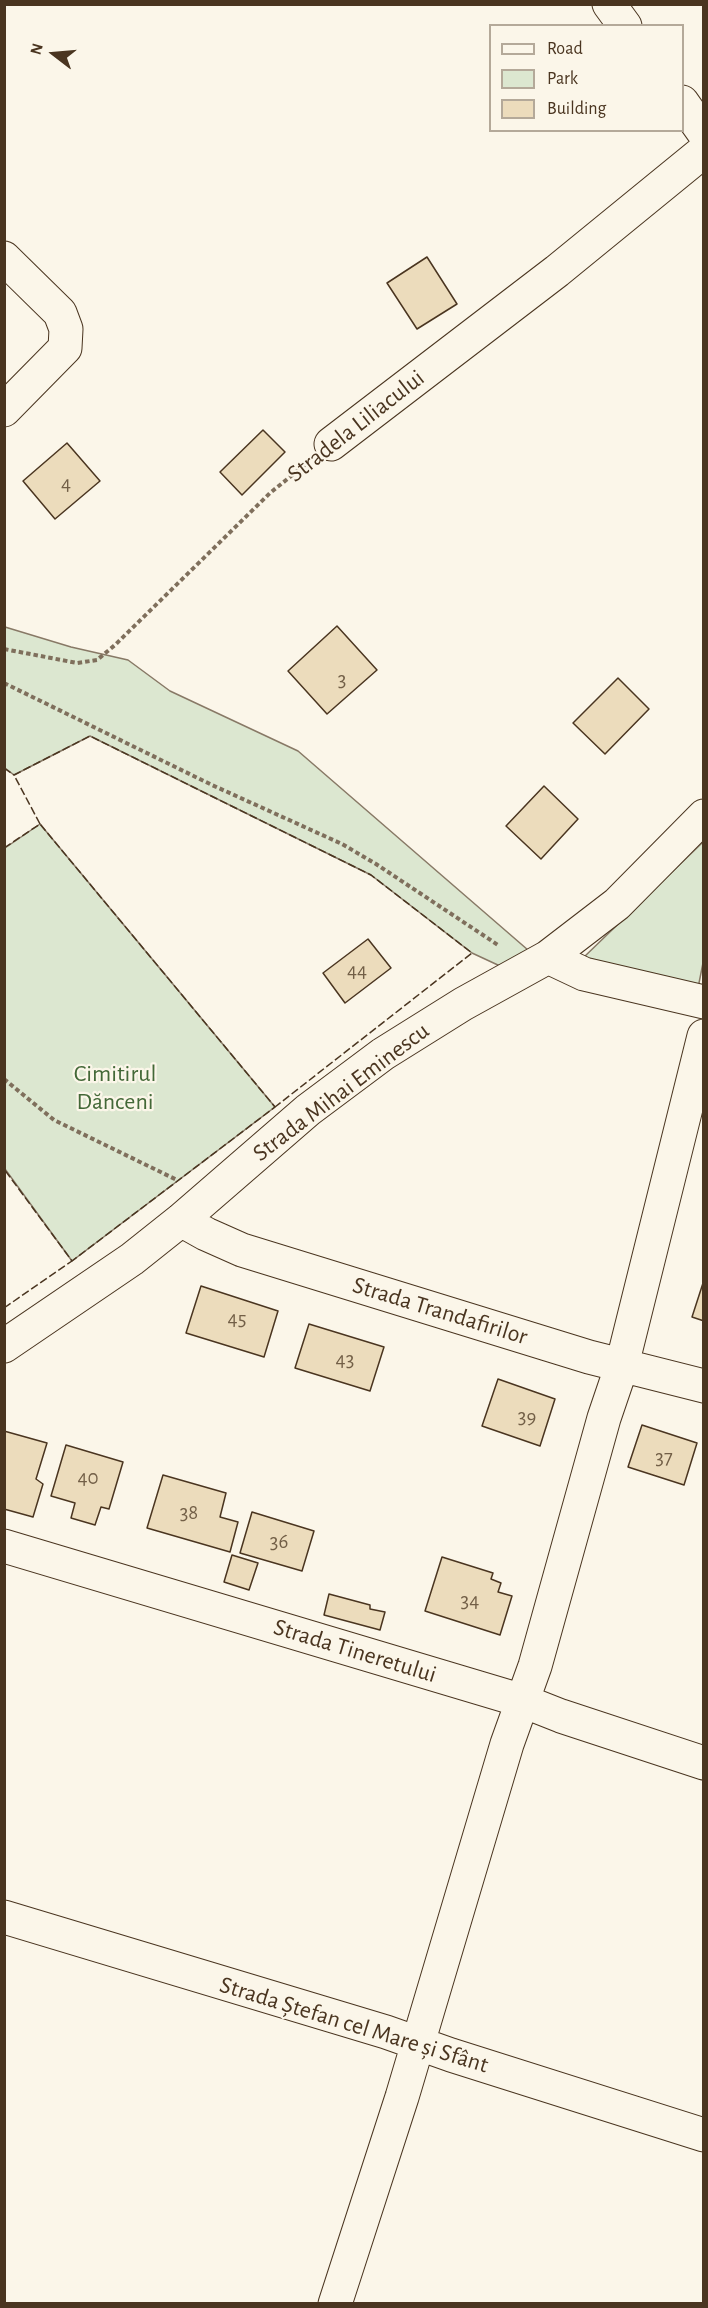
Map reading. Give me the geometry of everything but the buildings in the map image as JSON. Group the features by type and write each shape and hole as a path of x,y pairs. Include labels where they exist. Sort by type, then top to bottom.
{"street":[{"path":"609,4 624,24"},
{"path":"684,105 704,132"},
{"name":"Stradela Liliacului","path":"331,444 557,271 704,151"},
{"path":"4,258 60,313 66,330 65,348 4,410"},
{"name":"Strada Mihai Eminescu","path":"4,1346 132,1259 193,1210 308,1110 383,1054 463,1004 539,961 617,904 704,816"},
{"path":"539,961 704,1002"},
{"path":"335,2304 418,2044 507,1744 535,1666 604,1418 622,1365 704,1036"},
{"name":"Strada Trandafirilor","path":"193,1210 242,1250 622,1365 704,1386"},
{"name":"Strada Tineretului","path":"4,1546 523,1701 561,1716 704,1763"},
{"name":"Strada Ștefan cel Mare și Sfânt","path":"4,1917 375,2029 704,2135"}],"path":[{"name":"Stradela Liliacului","path":"4,649 77,663 97,660 270,493 331,444"},
{"path":"4,683 212,785 342,844 539,961"},
{"path":"4,1079 54,1119 178,1180 193,1210"}],"green space":[{"path":"5,627 71,647 128,660 170,691 298,751 528,950 500,966 472,953 371,875 90,736 14,775 5,768"},
{"name":"Cimitirul Dănceni","path":"40,824 275,1107 72,1261 5,1169 5,848"},
{"path":"703,842 704,958 698,988 583,958"}],"fence":[{"path":"40,824 14,775 90,736 371,875 472,953 275,1107"},
{"path":"4,768 14,775"},
{"path":"4,848 40,824 275,1107 72,1261 4,1169"},
{"path":"4,1308 72,1261"}]}
